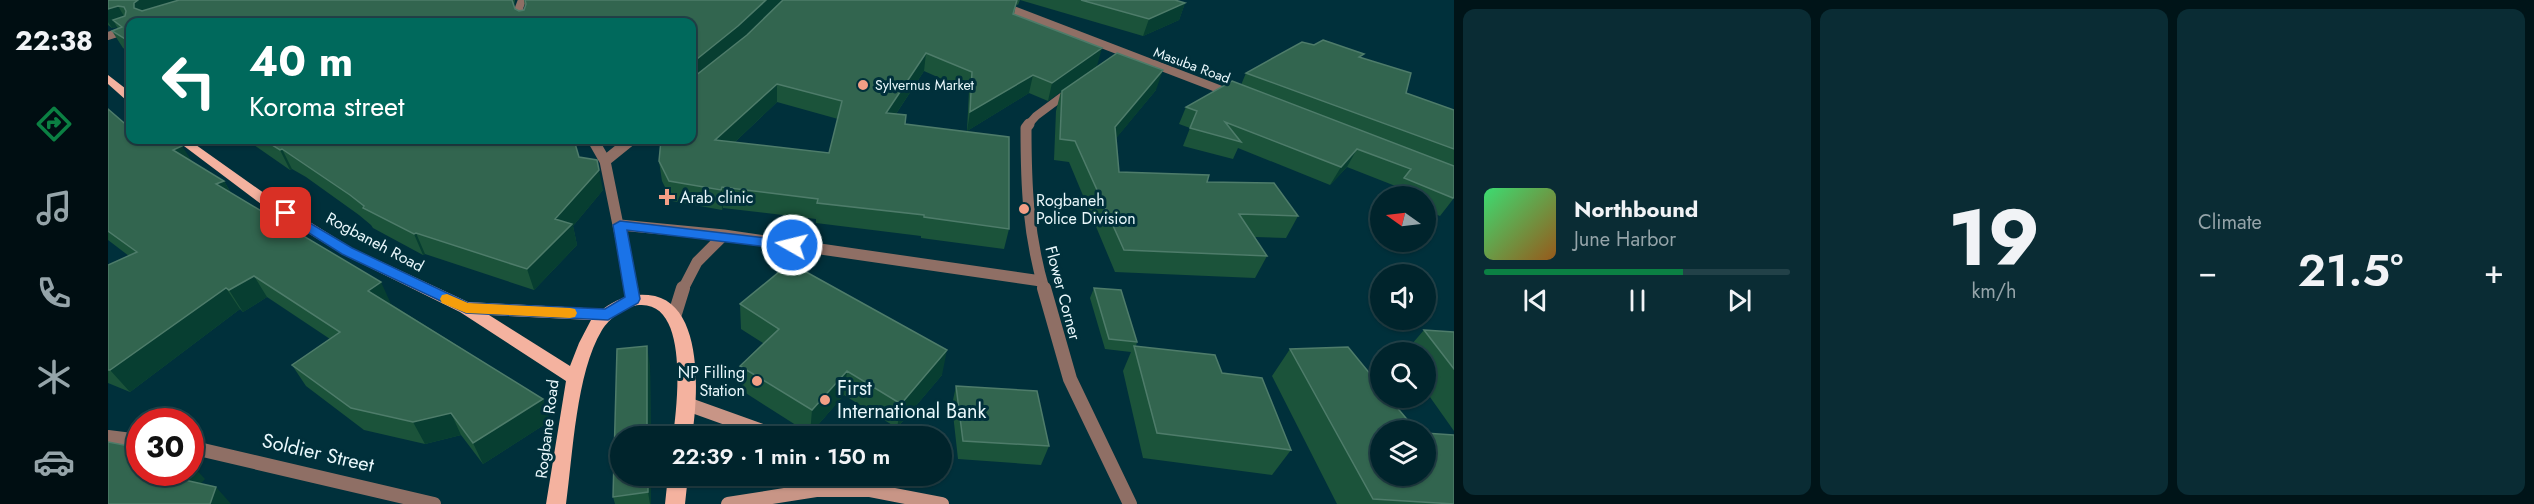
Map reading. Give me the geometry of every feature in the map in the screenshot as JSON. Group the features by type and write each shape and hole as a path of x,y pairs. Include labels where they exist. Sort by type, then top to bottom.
{"main road":[{"path":"108,78 126,94"},
{"name":"Rogbaneh Road","path":"188,144 266,201 347,251 466,308"},
{"path":"576,378 593,333 608,315 633,299 658,302 668,308 674,317 685,352 687,404 684,426"},
{"path":"466,308 608,315"},
{"name":"Rogbane Road","path":"466,308 576,378 556,504"},
{"path":"687,404 748,426"},
{"path":"675,504 677,486"},
{"path":"862,486 869,490"},
{"path":"728,504 816,490 869,490 942,504"}],"street":[{"path":"522,0 519,8 523,18"},
{"name":"Masuba Road","path":"987,0 1121,58 1247,99"},
{"path":"108,36 126,30"},
{"name":"Flower Corner","path":"1078,85 1036,116 1026,128 1026,193 1035,257 1070,379 1130,504"},
{"path":"595,144 605,161 620,225 633,299"},
{"path":"605,161 626,144"},
{"path":"620,225 724,236 1041,281"},
{"path":"674,317 690,270 699,256 724,236"},
{"path":"108,437 126,439"},
{"name":"Soldier Street","path":"204,450 383,490 434,504"}],"building":[{"path":"108,0 138,0 134,3 134,8 142,11 179,0 512,0 515,9 519,11 524,10 525,0 766,0 696,60 696,18 126,18 126,40 112,31 122,27 113,20 125,16 124,7 108,9"},
{"path":"783,0 1017,0 1013,14 1102,48 1052,83 1033,75 970,112 972,72 926,53 886,113 906,115 905,124 1009,137 1009,229 924,217 924,215 817,203 818,199 722,187 721,190 669,181 659,161 661,144 696,144 696,75 747,35","holes":["777,84 842,101 829,153 715,140"]},
{"path":"1081,0 1175,0 1185,3 1149,19"},
{"path":"1323,40 1364,54 1359,57 1411,73 1406,93 1454,110 1454,149 1246,73 1302,42 1314,45"},
{"path":"1117,53 1163,70 1115,127 1119,172 1209,175 1207,182 1274,183 1298,216 1239,214 1267,256 1124,250 1075,141 1060,139 1062,91"},
{"path":"1232,81 1454,166 1454,197 1436,191 1436,186 1424,186 1404,178 1411,169 1357,149 1341,167 1225,122 1241,142 1190,128 1197,111 1186,107"},
{"path":"108,109 126,125 126,144 178,144 182,146 173,150 224,181 216,184 381,282 368,291 543,399 473,443 451,413 413,422 351,408 292,365 340,332 254,276 229,290 226,288 108,370 108,265 137,252 108,231"},
{"path":"270,144 575,144 579,157 597,160 599,170 555,219 572,224 527,269 414,234 363,208 364,206 350,195 282,149"},
{"path":"790,263 947,350 901,404 847,371 812,410 740,366 779,329 740,304"},
{"path":"1094,288 1121,290 1137,342 1109,339"},
{"path":"1424,330 1454,332 1454,369 1436,346 1436,342 1433,342"},
{"path":"647,346 647,426 615,426 617,349"},
{"path":"1134,346 1215,355 1222,373 1262,378 1291,450 1157,433"},
{"path":"1348,347 1370,374 1370,408 1397,408 1408,420 1370,420 1370,486 1436,486 1436,434 1454,435 1454,504 1373,499 1290,349"},
{"path":"956,386 1037,391 1049,446 963,441"},
{"path":"108,442 126,445 126,486 204,484 216,487 210,504 108,504"},
{"path":"613,486 648,486 648,492 613,497"}],"slow traffic":[{"path":"447,299 466,308 570,313"}],"place":[{"name":"Sylvernus Market","path":"863,85"},
{"name":"Arab clinic","path":"667,197"},
{"name":"Rogbaneh Police Division","path":"1024,209"},
{"name":"NP Filling Station","path":"757,381"},
{"name":"First International Bank","path":"825,400"}],"route":[{"path":"286,213 347,251 466,308 608,315 633,299 620,225 792,245"}]}
